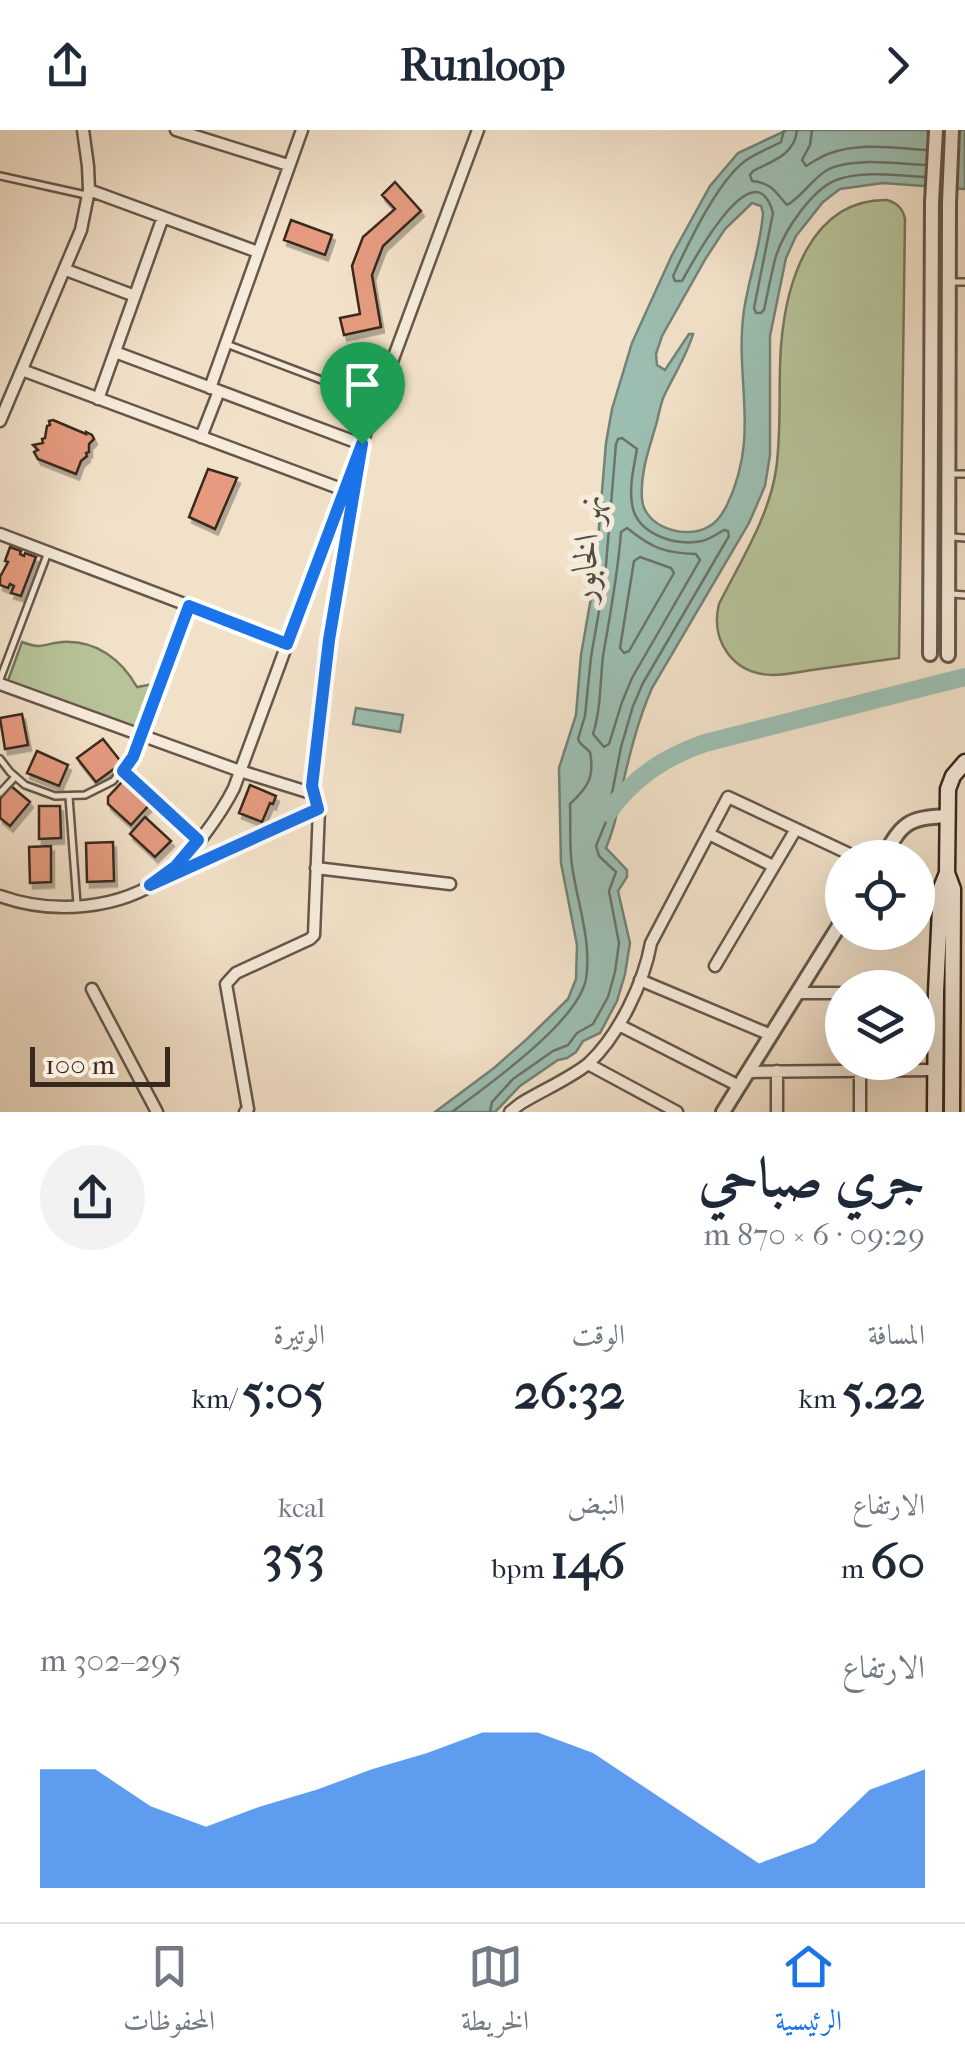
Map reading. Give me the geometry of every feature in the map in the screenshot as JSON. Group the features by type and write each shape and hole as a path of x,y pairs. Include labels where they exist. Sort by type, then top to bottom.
{"main road":[{"path":"935,1047 950,782 965,762"},
{"path":"947,873 953,884 959,987 952,1112"},
{"path":"934,1080 934,1112"}],"street":[{"path":"0,421 77,244 89,193 83,130"},
{"path":"176,130 288,165"},
{"path":"200,437 226,344 302,130"},
{"path":"930,654 932,202 936,130"},
{"path":"948,654 952,130"},
{"path":"150,885 176,866 228,799 362,444 474,131"},
{"path":"89,193 258,252"},
{"path":"98,399 163,217"},
{"path":"932,233 949,233"},
{"path":"66,270 134,296"},
{"path":"115,352 362,444"},
{"path":"22,370 344,490"},
{"path":"244,1112 248,1108 226,984 236,973 314,934 318,809 312,786 329,640 362,444"},
{"path":"0,534 287,644"},
{"path":"0,681 141,736 314,794"},
{"path":"510,1112 524,1108 588,1064 619,1025 648,961 650,942 728,797 825,843"},
{"path":"0,896 40,906 77,907 120,898 318,809"},
{"path":"892,840 905,824 922,817 947,816"},
{"path":"715,966 796,829"},
{"path":"709,834 773,866"},
{"path":"316,868 450,884"},
{"path":"722,1112 825,948"},
{"path":"640,980 771,1035"},
{"path":"92,989 158,1112"},
{"path":"797,993 825,993"},
{"path":"619,1025 739,1086"},
{"path":"588,1064 677,1112"},
{"path":"748,1072 825,1068"},
{"path":"777,1071 777,1112"},
{"path":"860,1080 860,1112"}],"lane":[{"path":"0,176 89,193"},
{"path":"949,282 965,282"},
{"path":"226,344 360,395"},
{"path":"949,474 965,474"},
{"path":"948,538 965,538"},
{"path":"0,681 48,552"},
{"path":"948,594 965,594"},
{"path":"0,758 26,786 44,794 69,797 95,791 113,781 133,757 189,606"},
{"path":"123,771 198,840"},
{"path":"0,792 15,777"},
{"path":"69,797 77,907"}],"shaded area":[{"path":"887,200 899,206 905,219 899,658 782,674 758,673 746,669 728,653 717,618 719,604 753,539 772,488 779,439 781,346 789,296 796,272 821,229 861,203"},
{"path":"22,642 39,646 62,642 86,644 115,660 137,687 153,684 138,730 7,683"}],"water":[{"path":"787,130 965,130 965,189 883,183 840,189 823,202 796,236 786,258 770,336 770,455 765,486 749,523 652,688 606,848 627,870 618,891 630,943 617,1001 600,1033 520,1086 495,1112 435,1112 527,1039 568,999 576,979 577,945 561,863 559,768 576,715 612,409 632,343 672,255 710,186 738,153","holes":["752,203 761,206 760,237 744,310 745,431 737,479 714,523 699,531 667,528 644,509 642,480 663,399 693,334 689,334 665,370 657,365 656,354 662,336 725,229"]},
{"path":"356,708 403,715 400,732 353,724"}],"building":[{"path":"395,182 421,211 383,246 372,275 381,327 344,335 340,318 360,314 352,266 363,237 395,209 382,195"},
{"path":"291,220 332,235 325,255 284,240"},
{"path":"49,421 94,439 76,474 38,459 34,452 38,450 33,445 43,443"},
{"path":"208,469 237,478 215,529 189,517"},
{"path":"10,547 24,556 25,553 36,557 21,596 11,593 14,586 0,585"},
{"path":"22,714 28,745 5,749 0,718"},
{"path":"103,739 122,763 96,782 77,758"},
{"path":"37,751 68,765 59,786 27,773"},
{"path":"123,781 150,804 131,825 108,804 108,797"},
{"path":"250,785 276,796 262,822 239,813"},
{"path":"11,786 30,802 10,826 0,818 0,799"},
{"path":"39,806 60,806 61,838 39,839"},
{"path":"145,817 171,841 155,857 130,834"},
{"path":"113,842 114,881 87,882 86,843"},
{"path":"51,846 51,882 30,883 29,847"}],"waterway":[{"path":"608,813 639,779 663,762 705,743 965,677"}],"route":[{"path":"362,444 329,640 312,786 318,809 150,885 166,876 198,840 123,771 133,757 189,606 287,644 362,444"}],"water label":[{"name":"نهر الخابور","path":"586,548"}]}
